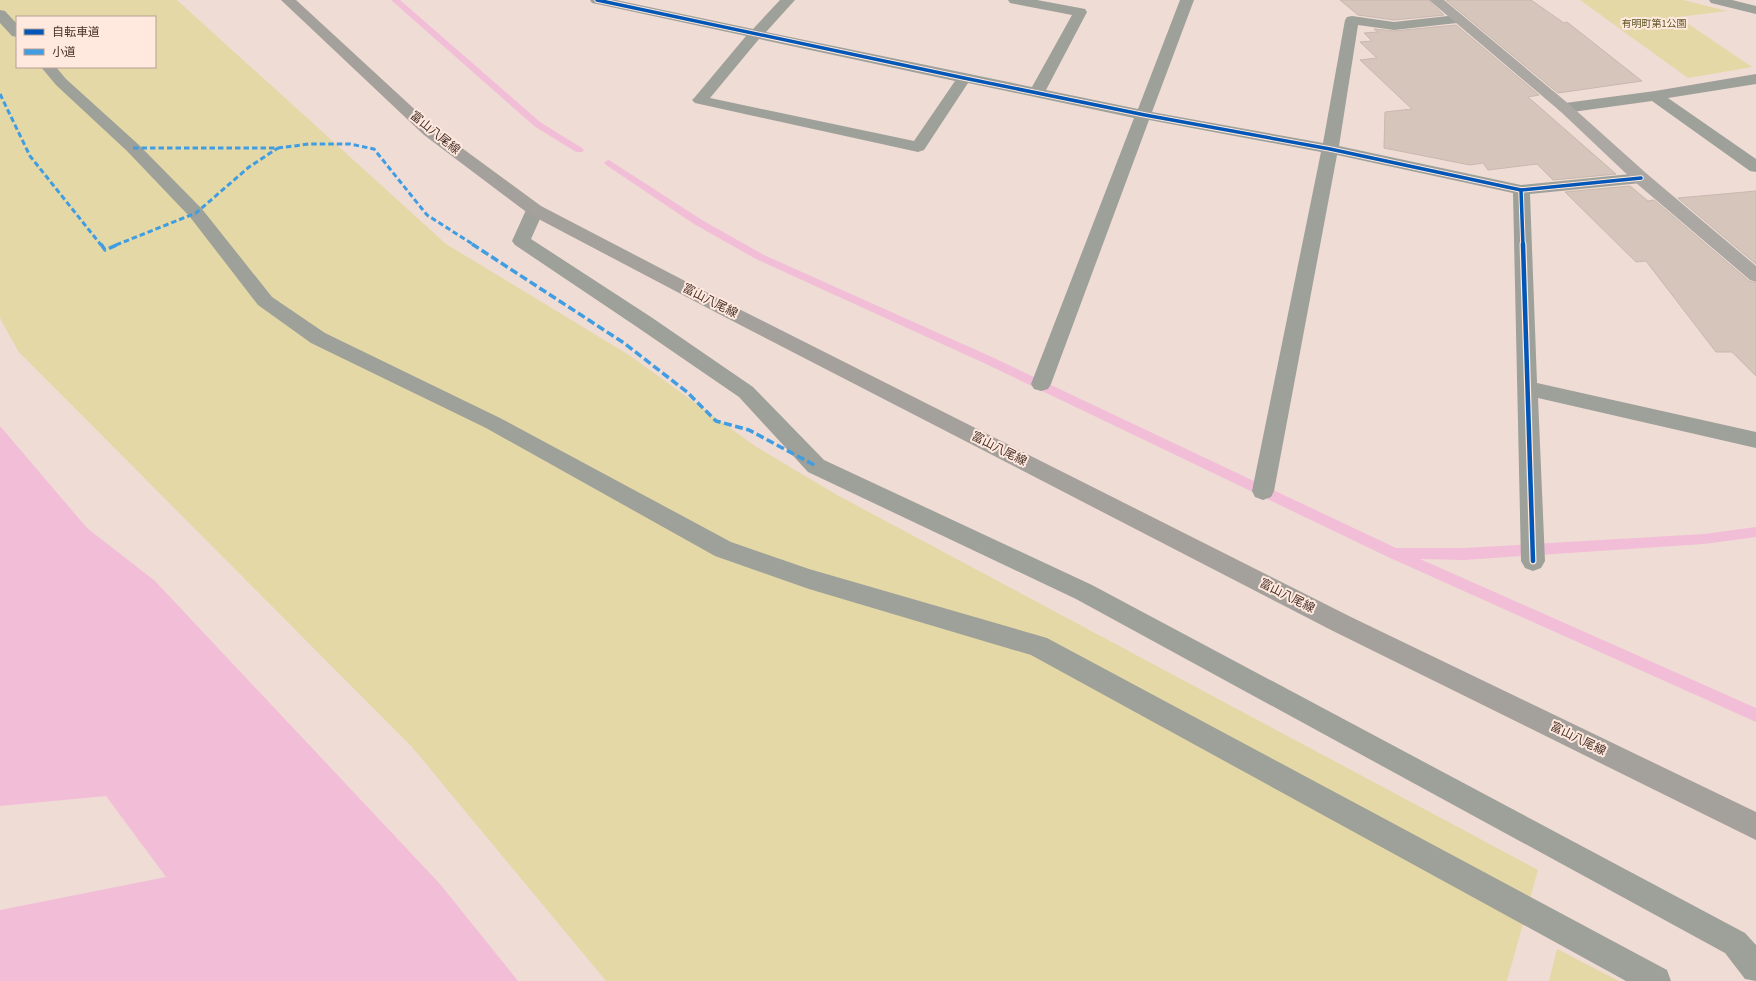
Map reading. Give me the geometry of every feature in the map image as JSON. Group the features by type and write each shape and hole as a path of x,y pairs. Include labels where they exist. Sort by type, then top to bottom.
{"main road":[{"name":"富山八尾線","path":"288,0 430,132 535,210 734,314 1342,624 1756,826"}],"street":[{"path":"597,0 755,35 964,78 1145,115 1330,149 1521,190 1641,178"},
{"path":"788,0 755,35 700,100 918,147 964,78"},
{"path":"1017,0 1080,12 1037,93"},
{"path":"1041,384 1145,115 1187,0"},
{"path":"1436,0 1565,108 1641,178 1756,276"},
{"path":"1716,0 1756,10"},
{"path":"0,14 16,32"},
{"path":"1263,490 1330,149 1352,20 1394,26 1457,18"},
{"path":"49,68 61,82 133,148 196,213 265,301 318,338 493,422 723,549 809,579 1038,646 1656,981"},
{"path":"1565,108 1655,96 1756,79"},
{"path":"1655,96 1756,168"},
{"path":"1521,190 1533,561"},
{"path":"535,210 521,241 644,322 746,392 816,466 1084,592 1735,943 1756,968"},
{"path":"1527,388 1756,440"}],"green space":[{"path":"0,0 177,0 446,244 629,355 755,446 837,495 1538,870 1507,981 606,981 412,747 18,351 0,318"},
{"name":"有明町第1公園","path":"1580,0 1683,0 1727,11 1678,17 1752,67 1688,78"},
{"path":"1557,949 1619,981 1549,981"}],"shaded area":[{"path":"0,426 87,528 155,581 440,884 518,981 0,981 0,910 166,877 106,796 0,806"}],"building":[{"path":"1340,0 1428,0 1444,15 1394,20 1358,15"},
{"path":"1446,0 1531,0 1564,23 1567,22 1642,81 1558,93"},
{"path":"1456,25 1539,95 1528,97 1616,174 1553,180 1537,164 1488,170 1483,163 1470,165 1384,148 1385,112 1412,109 1360,60 1377,58 1360,42 1372,41 1364,33 1378,32 1374,29 1394,31"},
{"path":"1630,186 1648,201 1654,200 1749,281 1756,283 1756,376 1732,352 1716,352 1646,261 1636,262 1565,192"},
{"path":"1756,191 1756,264 1678,198"}],"waterway":[{"path":"395,0 537,124 579,150"},
{"path":"609,163 698,222 760,257 990,361 1393,553 1756,715"},
{"path":"1399,553 1464,554 1704,539 1756,532"}],"marked path":[{"path":"0,94 30,156 105,250 196,213 249,167 278,148"},
{"path":"133,148 278,148 309,144 350,144 374,149 427,215 624,343 687,392 716,421 749,430 816,466"}],"cycle path":[{"path":"597,0 964,78 1145,115 1330,149 1521,190 1641,178"},
{"path":"1521,190 1533,561"}]}
